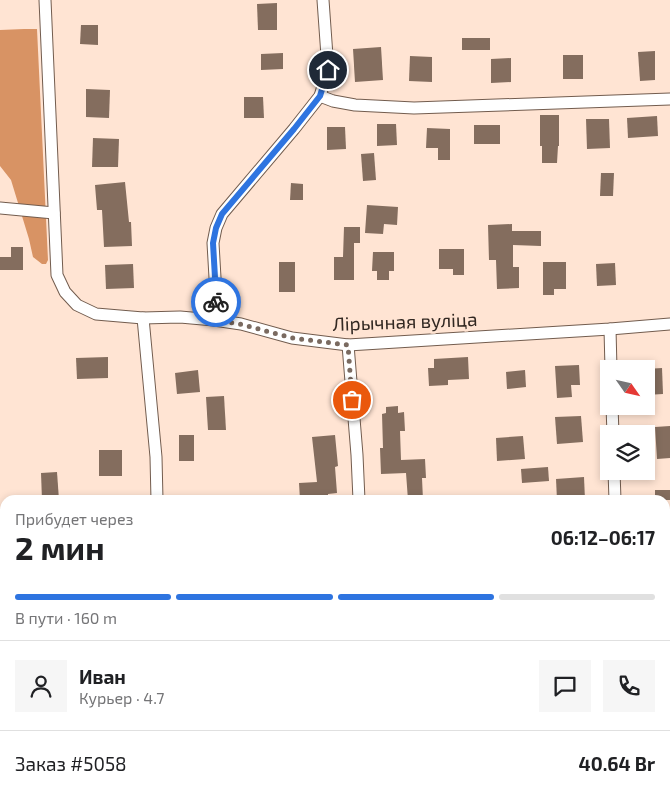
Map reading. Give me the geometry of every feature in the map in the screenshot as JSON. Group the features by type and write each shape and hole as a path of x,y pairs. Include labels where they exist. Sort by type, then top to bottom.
{"street":[{"name":"Лірычная вуліца","path":"45,0 57,275 65,292 77,305 96,314 143,318 180,317 214,320 240,324 292,338 348,345 670,324"},
{"path":"214,320 216,295 213,243 216,228 222,214 320,96 328,70 323,0"},
{"path":"320,96 333,101 355,105 414,108 670,99"},
{"path":"0,208 54,212"},
{"path":"143,318 156,457 157,495"},
{"path":"610,328 611,360"},
{"path":"348,345 359,495"},
{"path":"614,480 615,495"}],"shaded area":[{"path":"37,29 48,260 46,264 42,264 33,257 11,180 0,166 0,30"}],"building":[{"path":"277,3 277,30 258,30 257,4"},
{"path":"81,25 98,25 98,45 80,44"},
{"path":"462,38 490,38 490,50 462,50"},
{"path":"381,47 383,80 355,82 353,49"},
{"path":"655,51 655,80 640,81 638,52"},
{"path":"283,53 283,69 261,70 261,54"},
{"path":"563,55 583,55 583,79 563,79"},
{"path":"410,56 432,57 432,82 409,81"},
{"path":"511,58 511,82 491,83 491,59"},
{"path":"86,89 110,90 109,118 86,117"},
{"path":"244,97 263,97 264,118 244,118"},
{"path":"540,115 559,115 557,163 542,163"},
{"path":"657,116 658,136 628,138 627,118"},
{"path":"586,119 609,119 610,148 587,149"},
{"path":"377,124 396,124 397,145 377,146"},
{"path":"474,125 500,125 500,144 474,144"},
{"path":"327,127 345,127 346,149 327,150"},
{"path":"427,128 450,129 450,160 438,160 438,148 426,148"},
{"path":"93,138 119,139 118,167 92,167"},
{"path":"374,153 376,180 363,181 361,154"},
{"path":"601,173 614,173 613,196 600,196"},
{"path":"125,182 129,222 131,222 132,246 104,247 102,210 97,210 95,185"},
{"path":"291,183 303,184 303,200 290,200"},
{"path":"367,205 398,207 397,225 384,224 383,234 365,233"},
{"path":"512,224 512,231 541,231 541,246 513,245 513,267 519,267 519,288 497,289 496,260 489,260 488,225"},
{"path":"344,227 360,227 360,243 354,243 354,280 334,280 334,257 343,257"},
{"path":"11,247 23,247 23,270 0,270 0,257 11,257"},
{"path":"439,249 464,249 464,275 453,275 453,269 439,269"},
{"path":"373,252 394,252 394,271 389,271 389,280 377,280 377,271 372,271"},
{"path":"279,262 295,262 295,292 279,292"},
{"path":"543,262 566,262 566,289 554,289 554,295 543,295"},
{"path":"615,263 616,285 597,286 596,264"},
{"path":"133,264 134,288 106,289 105,265"},
{"path":"108,357 108,378 77,379 76,358"},
{"path":"468,357 469,379 448,380 448,385 429,386 428,368 434,368 434,359"},
{"path":"579,365 580,385 571,385 572,397 557,398 555,366"},
{"path":"655,368 662,368 663,394 655,394"},
{"path":"198,370 200,392 177,394 175,373"},
{"path":"525,370 526,387 507,389 506,372"},
{"path":"224,396 226,430 208,430 206,397"},
{"path":"398,406 398,413 404,412 405,431 400,431 401,460 425,459 426,478 422,478 423,495 408,495 406,473 381,474 380,448 383,448 382,414 386,413 386,407"},
{"path":"581,416 583,442 557,444 555,417"},
{"path":"670,426 670,458 657,459 655,427"},
{"path":"179,435 194,435 194,461 179,461"},
{"path":"335,435 338,466 335,467 337,493 328,495 300,495 299,483 317,482 312,437"},
{"path":"523,436 525,459 497,461 496,438"},
{"path":"99,450 122,450 122,476 99,476"},
{"path":"548,467 549,481 522,483 521,469"},
{"path":"57,472 59,495 42,495 41,473"},
{"path":"584,477 585,495 557,495 556,479"},
{"path":"655,490 670,490 670,495 655,495"}],"way so far":[{"path":"216,302 214,320 240,324 292,338 348,345 352,400"}],"route":[{"path":"216,302 213,243 216,228 222,214 320,96 328,70"}]}
